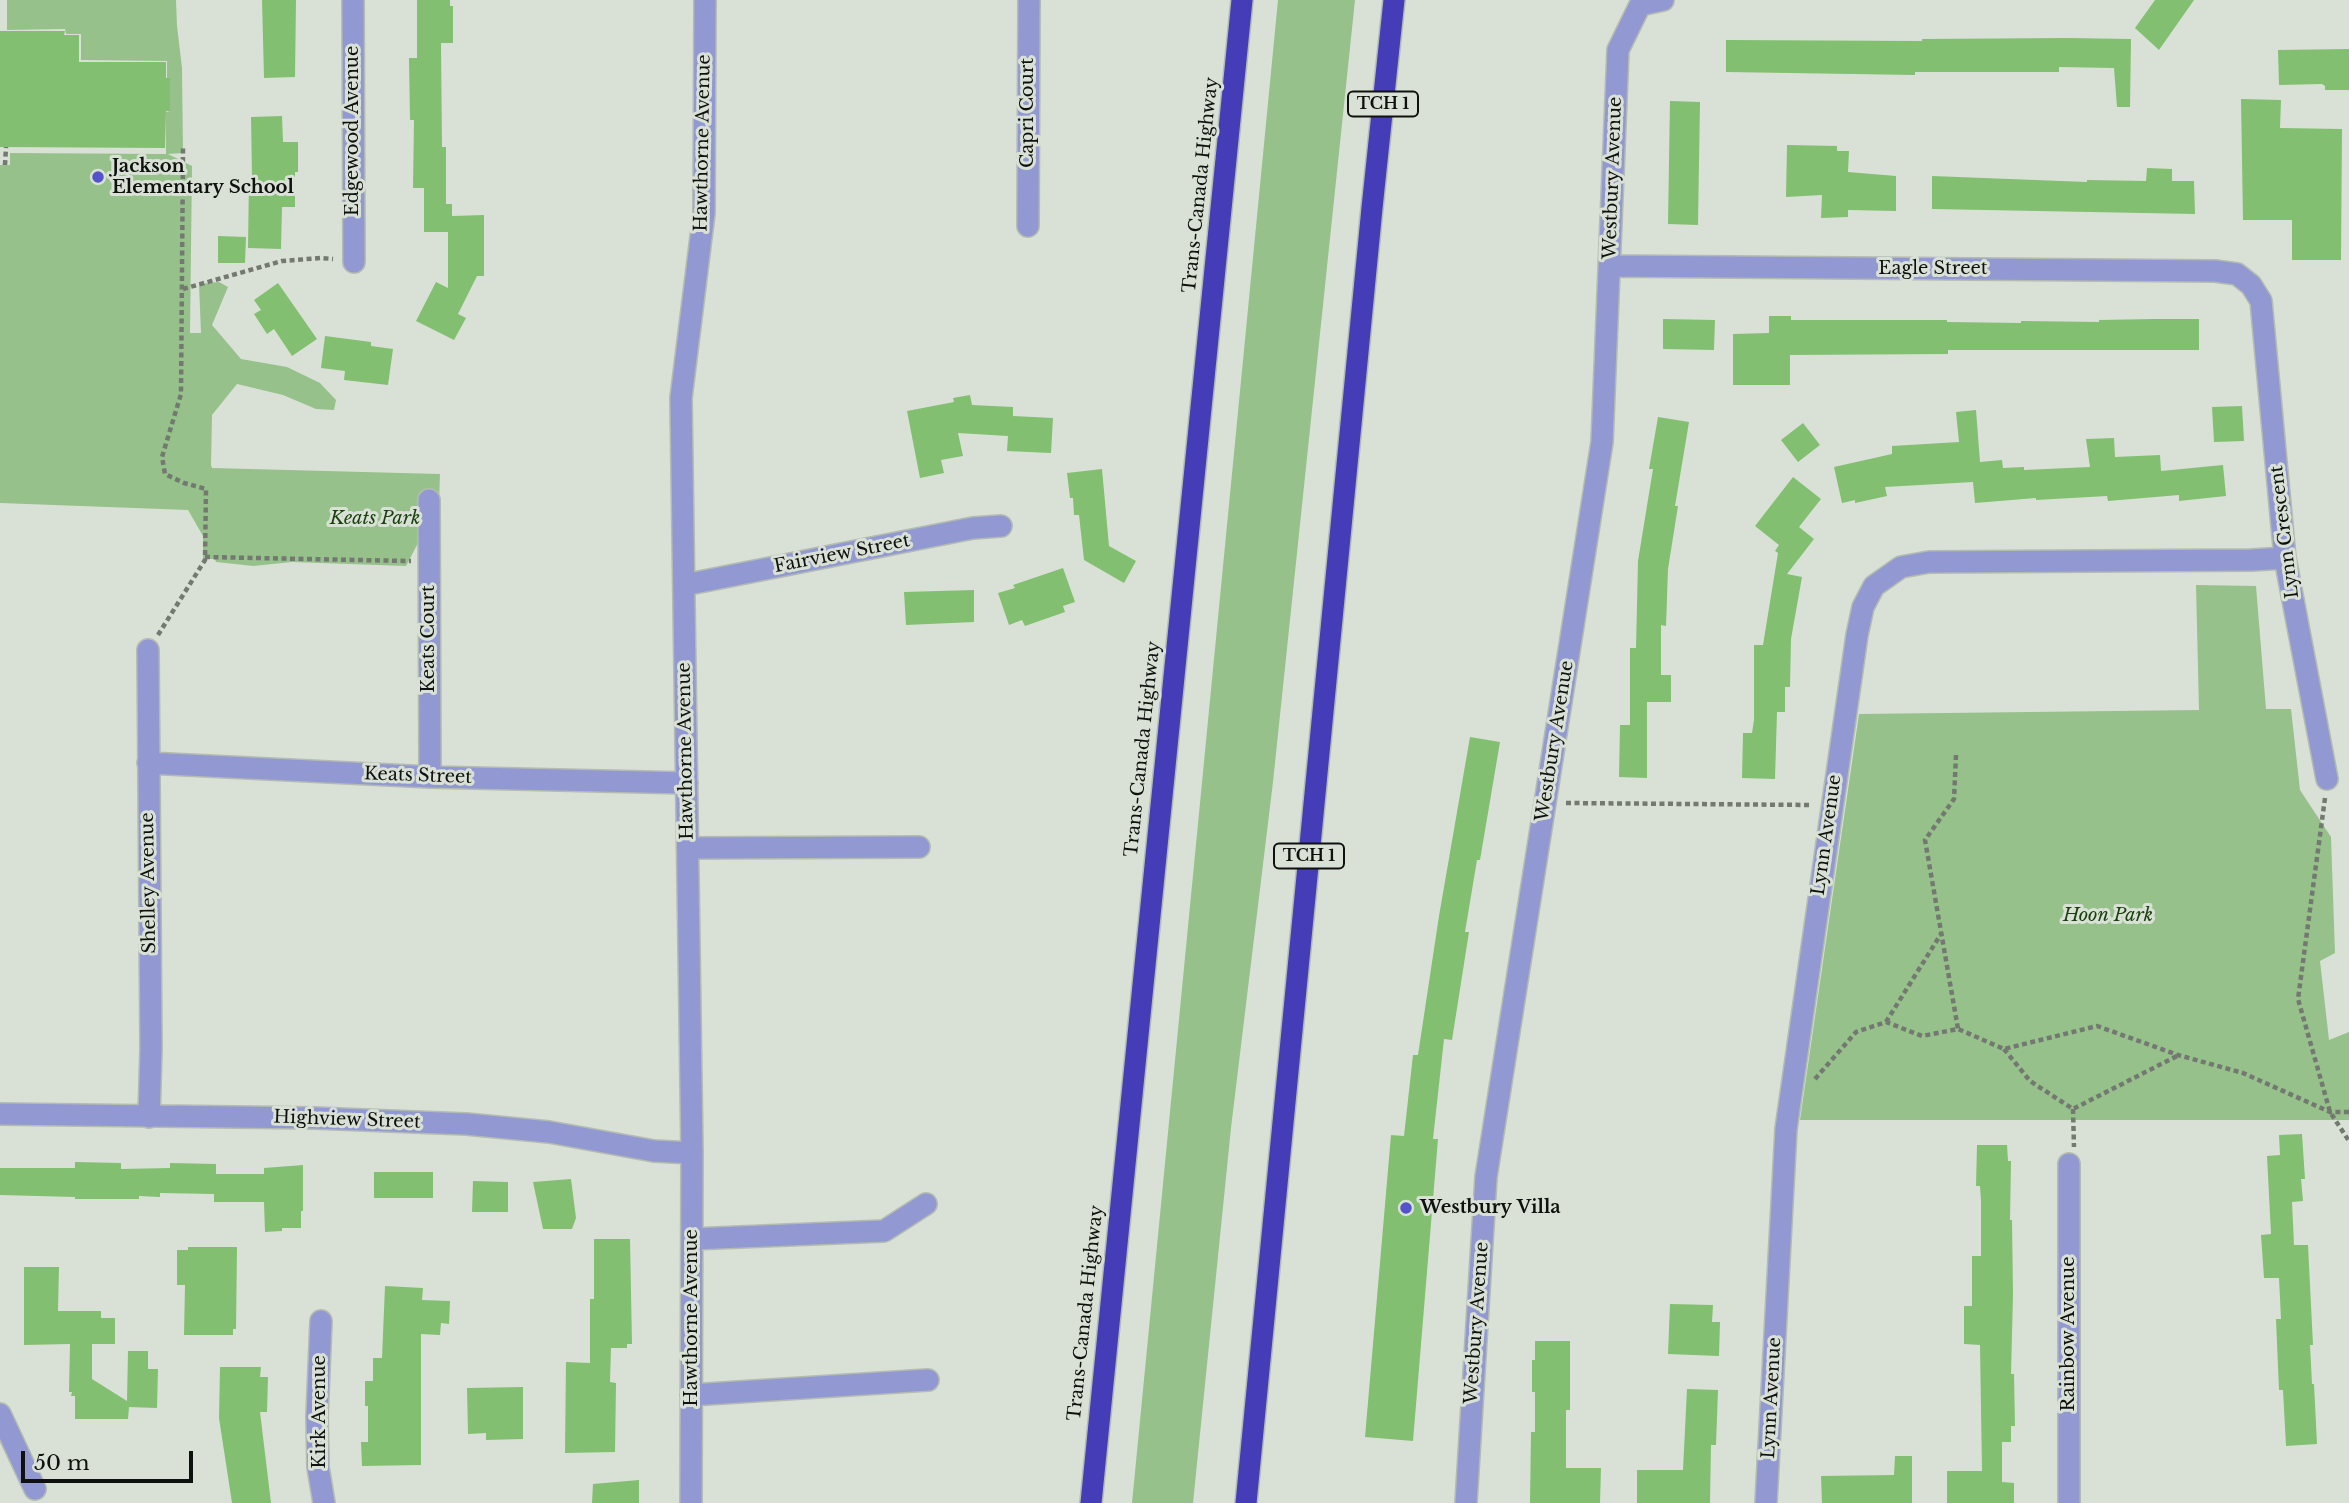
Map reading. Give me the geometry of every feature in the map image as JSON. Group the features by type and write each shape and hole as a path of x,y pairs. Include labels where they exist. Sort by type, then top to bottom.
{"highway":[{"name":"Trans-Canada Highway","path":"1088,1503 1242,0"},
{"name":"TCH 1","path":"1246,1503 1394,0"}],"street":[{"name":"Edgewood Avenue","path":"352,0 354,262"},
{"name":"Hawthorne Avenue","path":"691,1503 692,1153 681,398 704,214 705,0"},
{"name":"Capri Court","path":"1028,226 1029,0"},
{"name":"Westbury Avenue","path":"1466,1503 1486,1177 1602,442 1618,50 1640,5 1663,0"},
{"name":"Eagle Street","path":"1611,266 2215,271 2237,274 2251,285"},
{"name":"Lynn Crescent","path":"2251,285 2261,301 2264,321 2285,558 2327,779"},
{"name":"Keats Court","path":"429,500 430,777"},
{"name":"Fairview Street","path":"684,585 973,528 1001,526"},
{"name":"Lynn Avenue","path":"1766,1503 1786,1129 1857,635 1863,607 1874,586 1901,567 1929,562 2252,561 2285,558"},
{"name":"Shelley Avenue","path":"148,650 151,1049 149,1116"},
{"name":"Keats Street","path":"148,763 430,777 687,783"},
{"path":"688,848 919,847"},
{"name":"Highview Street","path":"0,1114 314,1118 499,1126 654,1151 692,1153"},
{"name":"Rainbow Avenue","path":"2069,1164 2069,1503"},
{"path":"692,1239 884,1231 926,1204"},
{"name":"Kirk Avenue","path":"321,1321 317,1416 318,1467 324,1503"},
{"path":"691,1395 928,1380"},
{"path":"0,1414 35,1489"}],"path":[{"path":"5,165 6,147"},
{"path":"148,650 205,560 206,489 165,474 162,457 181,394 183,148"},
{"path":"183,289 282,261 321,258 354,262"},
{"path":"205,557 429,561"},
{"path":"1956,755 1954,799 1926,840 1958,1029"},
{"path":"2327,779 2298,999 2330,1112 2349,1141"},
{"path":"1545,803 1831,805"},
{"path":"1886,1022 1941,933"},
{"path":"1814,1080 1856,1032 1886,1022 1922,1036 1958,1029 2004,1049 2030,1081 2073,1109"},
{"path":"2004,1049 2097,1026 2178,1055 2243,1073 2330,1112 2349,1112"},
{"path":"2073,1109 2178,1055"},
{"path":"2073,1109 2074,1140"}],"green space":[{"name":"Jackson Elementary School","path":"7,0 176,0 182,68 183,153 168,154 192,166 190,333 201,333 199,284 219,282 228,287 212,325 241,359 287,367 320,383 336,400 334,410 316,409 283,395 237,384 212,415 212,468 440,474 439,503 406,566 292,562 253,566 216,562 215,559 203,559 203,536 188,510 0,503 0,165 10,165 10,153 166,154 166,112 170,111 170,98 167,97 167,61 81,60 81,34 66,34 65,29 7,30"},
{"path":"1278,0 1355,0 1273,782 1231,1128 1193,1503 1132,1503"},
{"name":"Hoon Park","path":"2196,585 2256,586 2266,709 2291,709 2300,790 2331,837 2335,953 2320,961 2329,1040 2349,1032 2349,1120 1800,1120 1859,714 2199,710"}],"building":[{"path":"262,0 296,0 295,77 264,78"},
{"path":"417,0 450,0 450,6 453,6 453,43 441,43 442,147 446,147 446,204 452,204 452,216 484,215 484,276 477,276 458,314 466,318 454,340 416,321 436,282 448,288 448,232 424,232 424,188 413,188 414,120 410,120 409,58 417,58"},
{"path":"2155,0 2194,0 2159,50 2135,28"},
{"path":"0,31 65,31 64,35 79,35 79,62 166,62 166,78 170,78 170,111 166,111 165,148 0,147"},
{"path":"2131,39 2130,107 2117,107 2114,68 2059,67 2059,72 1915,72 1915,75 1726,72 1726,40 1922,41"},
{"path":"2349,49 2349,90 2325,90 2322,84 2279,85 2278,50"},
{"path":"2241,99 2281,100 2280,128 2342,129 2341,260 2292,260 2292,220 2243,220"},
{"path":"1670,101 1700,102 1698,225 1668,224"},
{"path":"282,116 283,142 298,142 295,207 282,207 281,249 248,248 249,178 252,178 251,117"},
{"path":"1787,145 1837,146 1837,151 1849,151 1848,172 1896,176 1896,211 1848,210 1848,217 1821,218 1822,195 1786,197"},
{"path":"2147,168 2172,169 2172,181 2194,181 2195,214 1932,209 1932,176 2087,182 2146,181"},
{"path":"218,236 246,237 245,263 218,263"},
{"path":"278,283 317,339 292,356 274,329 267,334 254,314 261,310 254,300"},
{"path":"1769,316 1791,316 1791,320 2021,323 2199,319 2199,350 1948,350 1948,354 1790,355 1790,385 1733,385 1733,334 1769,333"},
{"path":"1663,319 1715,320 1714,350 1663,349"},
{"path":"325,336 371,342 371,346 393,349 388,385 344,380 345,371 321,368"},
{"path":"970,395 972,405 1013,407 1013,416 1053,418 1051,453 1007,451 1008,436 958,433 963,456 941,460 944,473 920,478 907,411 954,402 953,398"},
{"path":"2242,406 2244,441 2214,442 2212,407"},
{"path":"1976,410 1980,462 2002,460 2003,468 2024,467 2024,470 2090,467 2086,439 2114,438 2115,457 2160,455 2161,471 2223,465 2226,496 2179,501 2179,495 2108,501 2107,496 1975,503 1973,482 1885,487 1887,496 1842,503 1834,467 1892,454 1892,446 1959,442 1956,412"},
{"path":"1658,417 1689,422 1675,506 1678,506 1668,569 1666,626 1661,625 1661,675 1671,675 1671,702 1647,702 1647,778 1619,777 1620,725 1630,725 1630,648 1636,648 1638,561 1653,469 1649,469"},
{"path":"1803,423 1820,445 1798,462 1781,440"},
{"path":"1102,469 1109,546 1136,561 1124,583 1084,560 1079,515 1074,515 1073,498 1070,498 1067,473"},
{"path":"1793,477 1821,499 1799,527 1814,539 1787,574 1802,577 1791,639 1790,687 1785,687 1785,712 1777,712 1775,779 1742,778 1743,733 1752,733 1754,720 1754,645 1763,645 1778,553 1775,551 1779,545 1755,526"},
{"path":"1063,568 1075,602 1063,606 1065,612 1025,626 1022,620 1009,625 998,593"},
{"path":"974,590 974,622 906,625 904,592"},
{"path":"1470,737 1500,742 1465,932 1469,932 1452,1040 1444,1039 1433,1139 1438,1139 1413,1441 1365,1437 1391,1135 1404,1136 1413,1055 1418,1055"},
{"path":"2302,1134 2305,1179 2301,1179 2303,1201 2292,1202 2294,1245 2308,1245 2313,1345 2310,1345 2317,1444 2286,1446 2283,1390 2279,1390 2276,1319 2281,1319 2279,1278 2264,1278 2261,1235 2271,1234 2267,1156 2280,1155 2279,1135"},
{"path":"1977,1145 2007,1145 2008,1161 2011,1161 2011,1374 2014,1374 2015,1426 2011,1426 2011,1442 2002,1442 2002,1482 2014,1483 2014,1503 1947,1503 1947,1471 1982,1471 1980,1345 1964,1344 1964,1306 1972,1306 1972,1256 1981,1256 1980,1186 1976,1186"},
{"path":"75,1162 121,1163 121,1169 170,1168 170,1163 216,1164 216,1174 264,1174 264,1168 303,1165 301,1228 265,1232 264,1202 214,1202 214,1194 160,1193 160,1197 139,1196 139,1199 0,1195 0,1168 75,1168"},
{"path":"374,1172 433,1172 433,1198 374,1198"},
{"path":"571,1179 576,1218 572,1229 543,1229 533,1182"},
{"path":"473,1181 508,1182 508,1212 472,1212"},
{"path":"594,1239 630,1239 632,1344 627,1344 627,1348 611,1348 610,1382 616,1383 615,1452 565,1453 566,1362 590,1363"},
{"path":"188,1247 237,1247 236,1329 233,1329 233,1335 184,1335 185,1285 177,1285 177,1250 188,1250"},
{"path":"24,1267 59,1267 58,1311 101,1311 101,1318 115,1318 115,1344 92,1344 92,1379 127,1401 128,1351 148,1351 148,1369 158,1369 157,1408 129,1407 128,1419 75,1419 75,1396 71,1396 72,1392 69,1392 70,1344 24,1345"},
{"path":"385,1286 423,1288 422,1300 450,1301 449,1324 441,1323 440,1335 421,1334 421,1465 362,1466 361,1442 368,1442 365,1381 373,1381 373,1358 382,1358"},
{"path":"1670,1304 1713,1305 1712,1322 1720,1322 1719,1356 1668,1354"},
{"path":"1535,1341 1570,1341 1570,1410 1566,1410 1566,1468 1601,1468 1600,1503 1530,1503 1531,1432 1535,1432 1532,1360 1535,1360"},
{"path":"220,1367 261,1367 260,1377 268,1377 267,1412 260,1412 271,1503 232,1503 219,1418"},
{"path":"523,1387 523,1439 486,1440 486,1433 468,1434 467,1388"},
{"path":"1687,1389 1718,1390 1716,1445 1711,1445 1710,1503 1637,1503 1637,1470 1683,1470"},
{"path":"1895,1456 1912,1456 1912,1503 1822,1503 1821,1476 1894,1475"},
{"path":"639,1480 639,1503 592,1503 593,1484"}],"place":[{"name":"Jackson Elementary School","path":"98,177"},
{"name":"Westbury Villa","path":"1406,1208"}],"park label":[{"name":"Keats Park","path":"375,519"}]}
